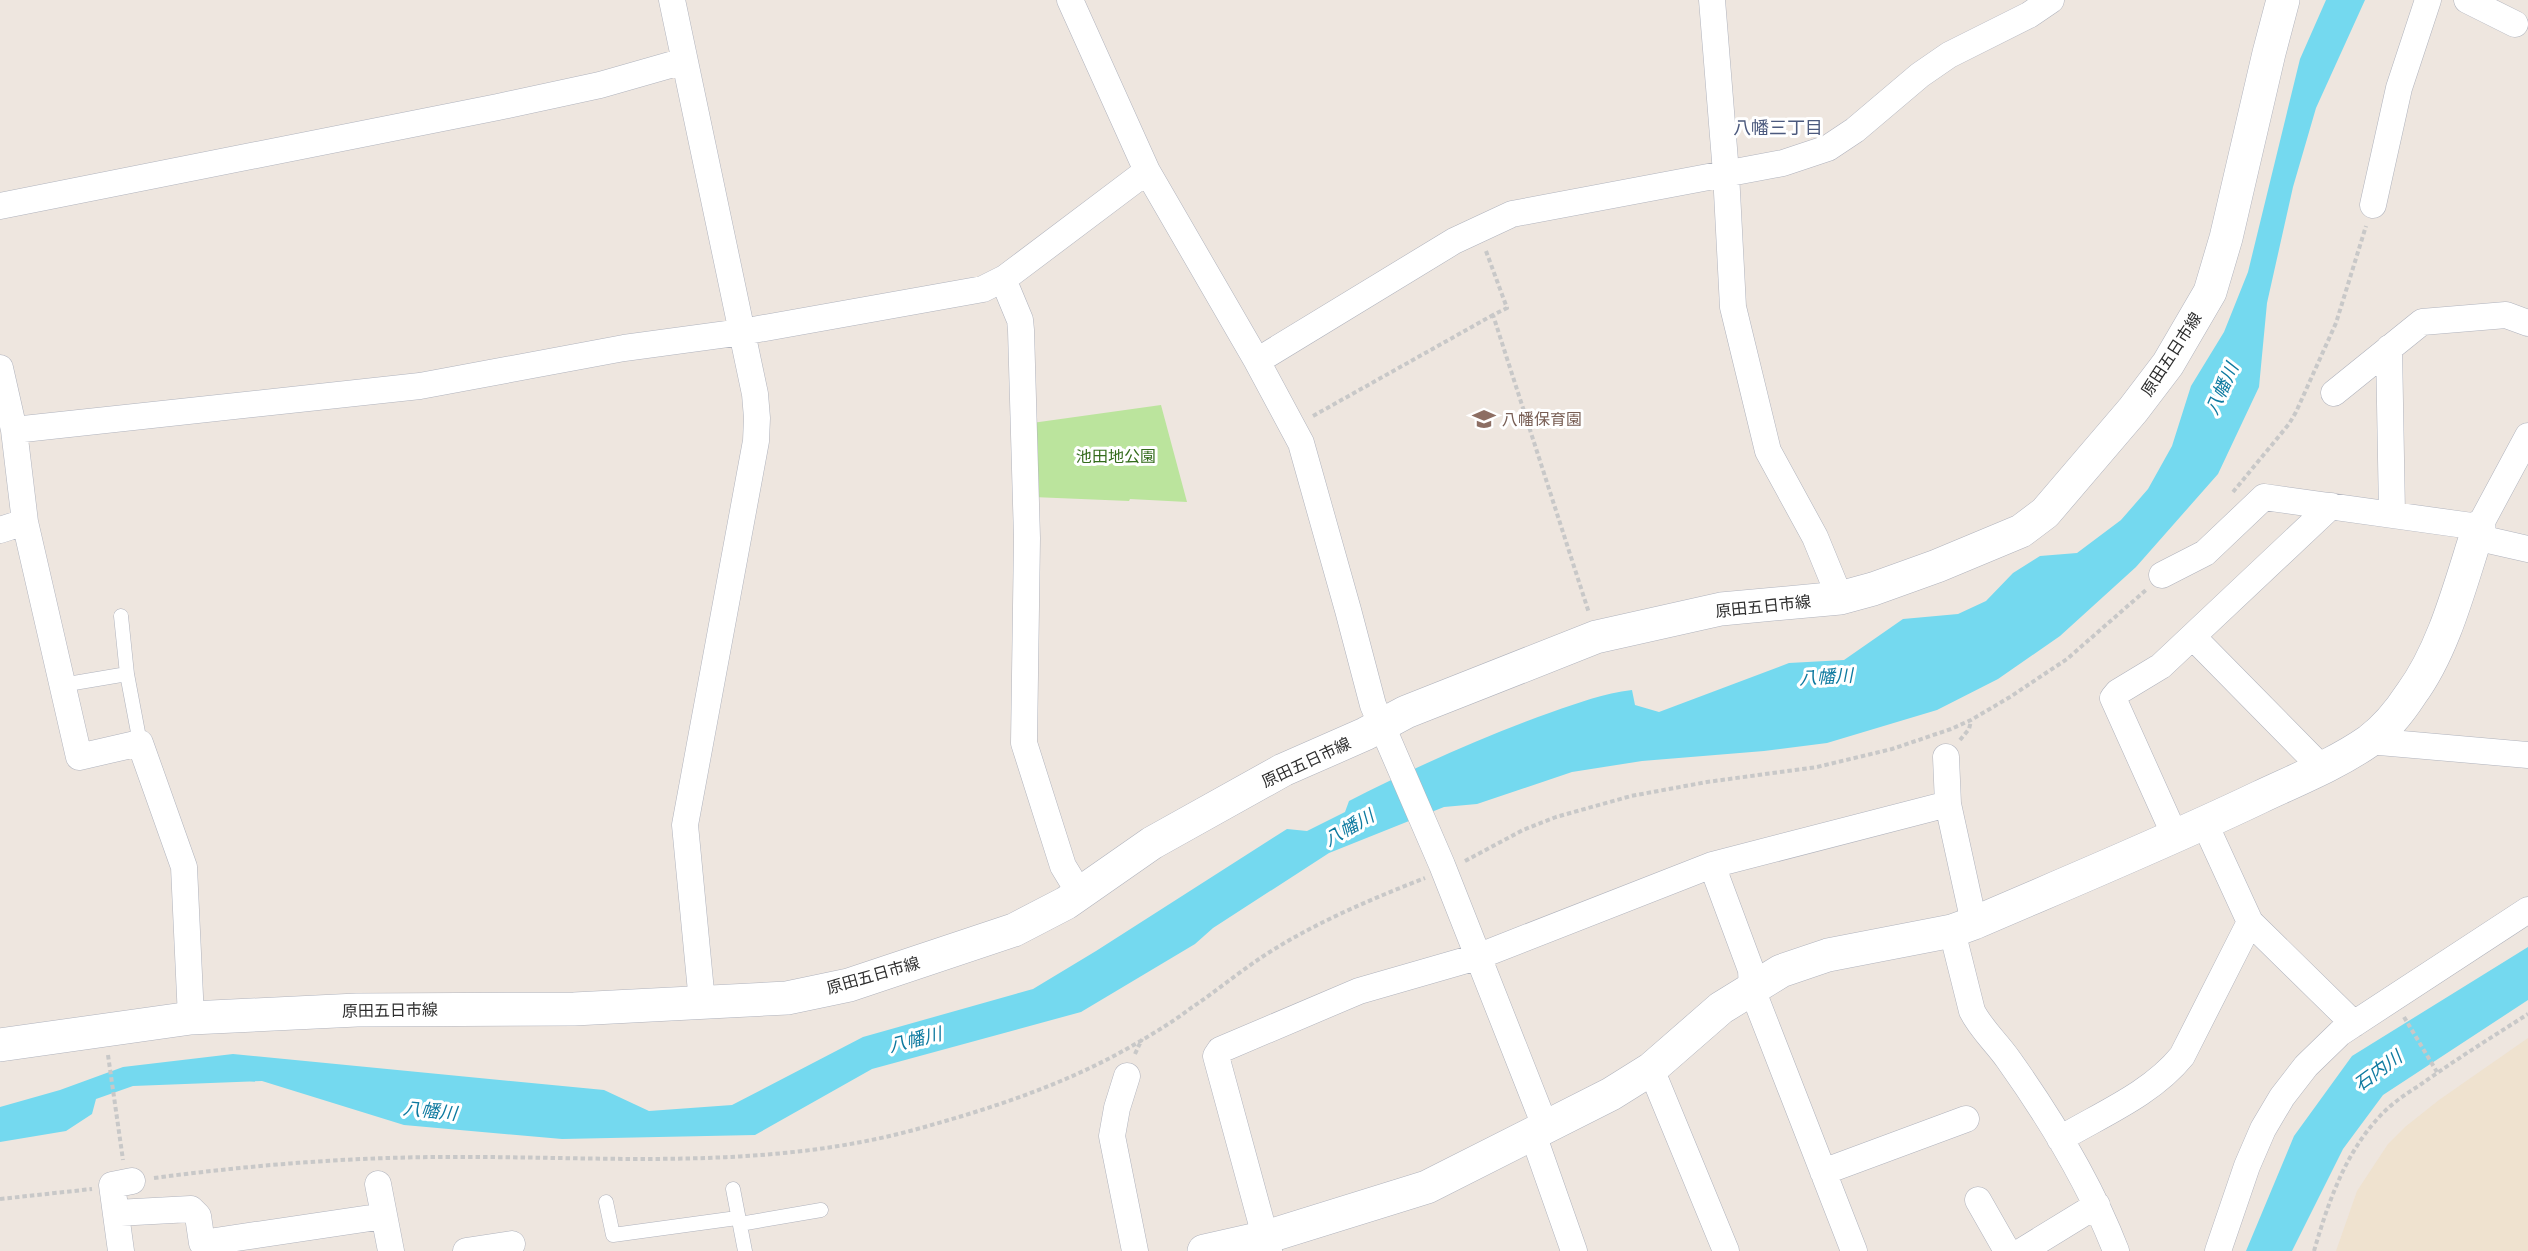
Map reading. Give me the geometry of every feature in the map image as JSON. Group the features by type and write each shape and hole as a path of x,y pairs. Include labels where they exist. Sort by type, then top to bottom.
{"main road":[{"name":"原田五日市線","path":"0,1045 191,1018 357,1010 574,1009 787,998 849,985 1014,930 1049,914 1152,843 1283,770 1383,731 1406,712 1596,637 1721,609 1840,598 1937,566 2021,531 2045,513 2089,464 2168,364 2210,292 2226,238 2283,0"},
{"path":"1204,1251 1268,1244 1427,1187 1611,1094 1651,1069 1721,1008 1781,971 1828,955 1963,927 2205,824 2321,768 2368,741 2389,722 2427,670 2439,644 2477,532"}],"street":[{"path":"672,0 755,394 757,418 756,441 686,825 702,1002"},
{"path":"1070,0 1147,171 1257,361 1301,443 1373,705 1442,869 1545,1126 1535,1140 1574,1251"},
{"path":"1712,0 1726,173 1733,307 1764,439 1815,537 1840,598"},
{"path":"1257,361 1454,241 1512,214 1783,163 1828,148 1855,130 1920,75 1949,55 2029,15 2051,0"},
{"path":"2373,205 2399,88 2428,0"},
{"path":"2467,0 2515,24"},
{"path":"0,206 600,86 684,61"},
{"path":"14,430 420,386 624,348 742,332 983,289 1003,279 1147,171"},
{"path":"1003,279 1020,320 1021,330 1027,538 1024,743 1063,866 1080,894"},
{"path":"2334,393 2422,322 2506,315 2528,323"},
{"path":"2389,348 2392,513"},
{"path":"0,368 14,430 25,522 79,757 140,742 184,867 191,1018"},
{"path":"2477,532 2528,436"},
{"path":"2162,574 2180,568 2205,553 2264,497 2392,513 2477,532 2528,549"},
{"path":"2175,836 2113,698 2118,692 2161,666 2331,506"},
{"path":"0,530 25,522"},
{"path":"2193,637 2321,768"},
{"path":"2368,741 2528,755"},
{"path":"1946,757 1948,804 1972,1011 1977,1022 2007,1057 2060,1139 2097,1205 2116,1251"},
{"path":"1268,1244 1216,1056 1220,1050 1359,991 1477,957 1712,865 1948,804"},
{"path":"2205,824 2250,922 2354,1024"},
{"path":"1712,865 1751,970 1752,989 1854,1251"},
{"path":"2218,1251 2247,1166 2263,1129 2282,1097 2306,1066 2340,1032 2528,910"},
{"path":"2060,1139 2154,1085 2169,1072 2182,1056 2250,922"},
{"path":"1651,1069 1726,1251"},
{"path":"1127,1076 1117,1108 1112,1136 1135,1251"},
{"path":"1823,1172 1966,1119"},
{"path":"121,1251 116,1213 122,1177"},
{"path":"378,1184 391,1251"},
{"path":"1978,1200 2007,1251"},
{"path":"2022,1251 2097,1205"},
{"path":"116,1213 191,1209 198,1216 202,1244 384,1216"},
{"path":"466,1251 512,1244"}],"lane":[{"path":"122,616 127,674 140,742"},
{"path":"62,685 127,674"},
{"path":"733,1189 745,1251"},
{"path":"606,1202 614,1235 821,1210"}],"path":[{"path":"2228,498 2289,424 2296,412 2336,323 2373,205"},
{"path":"1294,427 1507,308 1478,230"},
{"path":"1494,315 1596,637"},
{"path":"0,1199 122,1177 344,1159 753,1157 837,1148 960,1116 1056,1083 1120,1052 1188,1011 1261,957 1301,933 1523,830 1556,817 1631,796 1707,782 1817,767 1892,748 1951,729 1971,720 2067,659 2129,606 2162,574"},
{"path":"2402,1012 2438,1072"},
{"path":"2314,1251 2331,1196 2353,1152 2374,1123 2390,1106 2438,1072 2528,1014"},
{"path":"106,1046 122,1177"}],"shaded area":[{"path":"2528,1038 2528,1251 2336,1251 2357,1191 2388,1144 2439,1100"}],"green space":[{"name":"池田地公園","path":"1161,405 1187,502 1033,497 1032,423"}],"water":[{"name":"八幡川","path":"2326,0 2365,0 2316,108 2293,187 2267,303 2259,387 2218,474 2136,567 2060,636 1998,679 1937,710 1827,743 1764,751 1642,761 1572,772 1477,804 1444,807 1329,853 1213,928 1195,944 1081,1012 872,1069 755,1135 562,1139 404,1125 262,1081 133,1086 96,1099 92,1114 66,1131 0,1142 0,1107 60,1090 123,1067 233,1054 604,1090 649,1111 732,1105 863,1037 1033,989 1287,829 1307,831 1345,812 1349,801 1474,742 1552,712 1611,693 1632,690 1635,705 1659,712 1789,663 1844,660 1903,619 1958,614 1986,601 2013,573 2040,556 2077,553 2121,520 2148,489 2172,446 2191,386 2224,332 2248,272 2300,59"},
{"name":"石内川","path":"2528,947 2528,1000 2383,1095 2343,1149 2292,1251 2246,1251 2294,1136 2352,1056"}],"place":[{"name":"八幡保育園","path":"1484,419"}],"district":[{"name":"八幡三丁目","path":"1778,128"}]}
